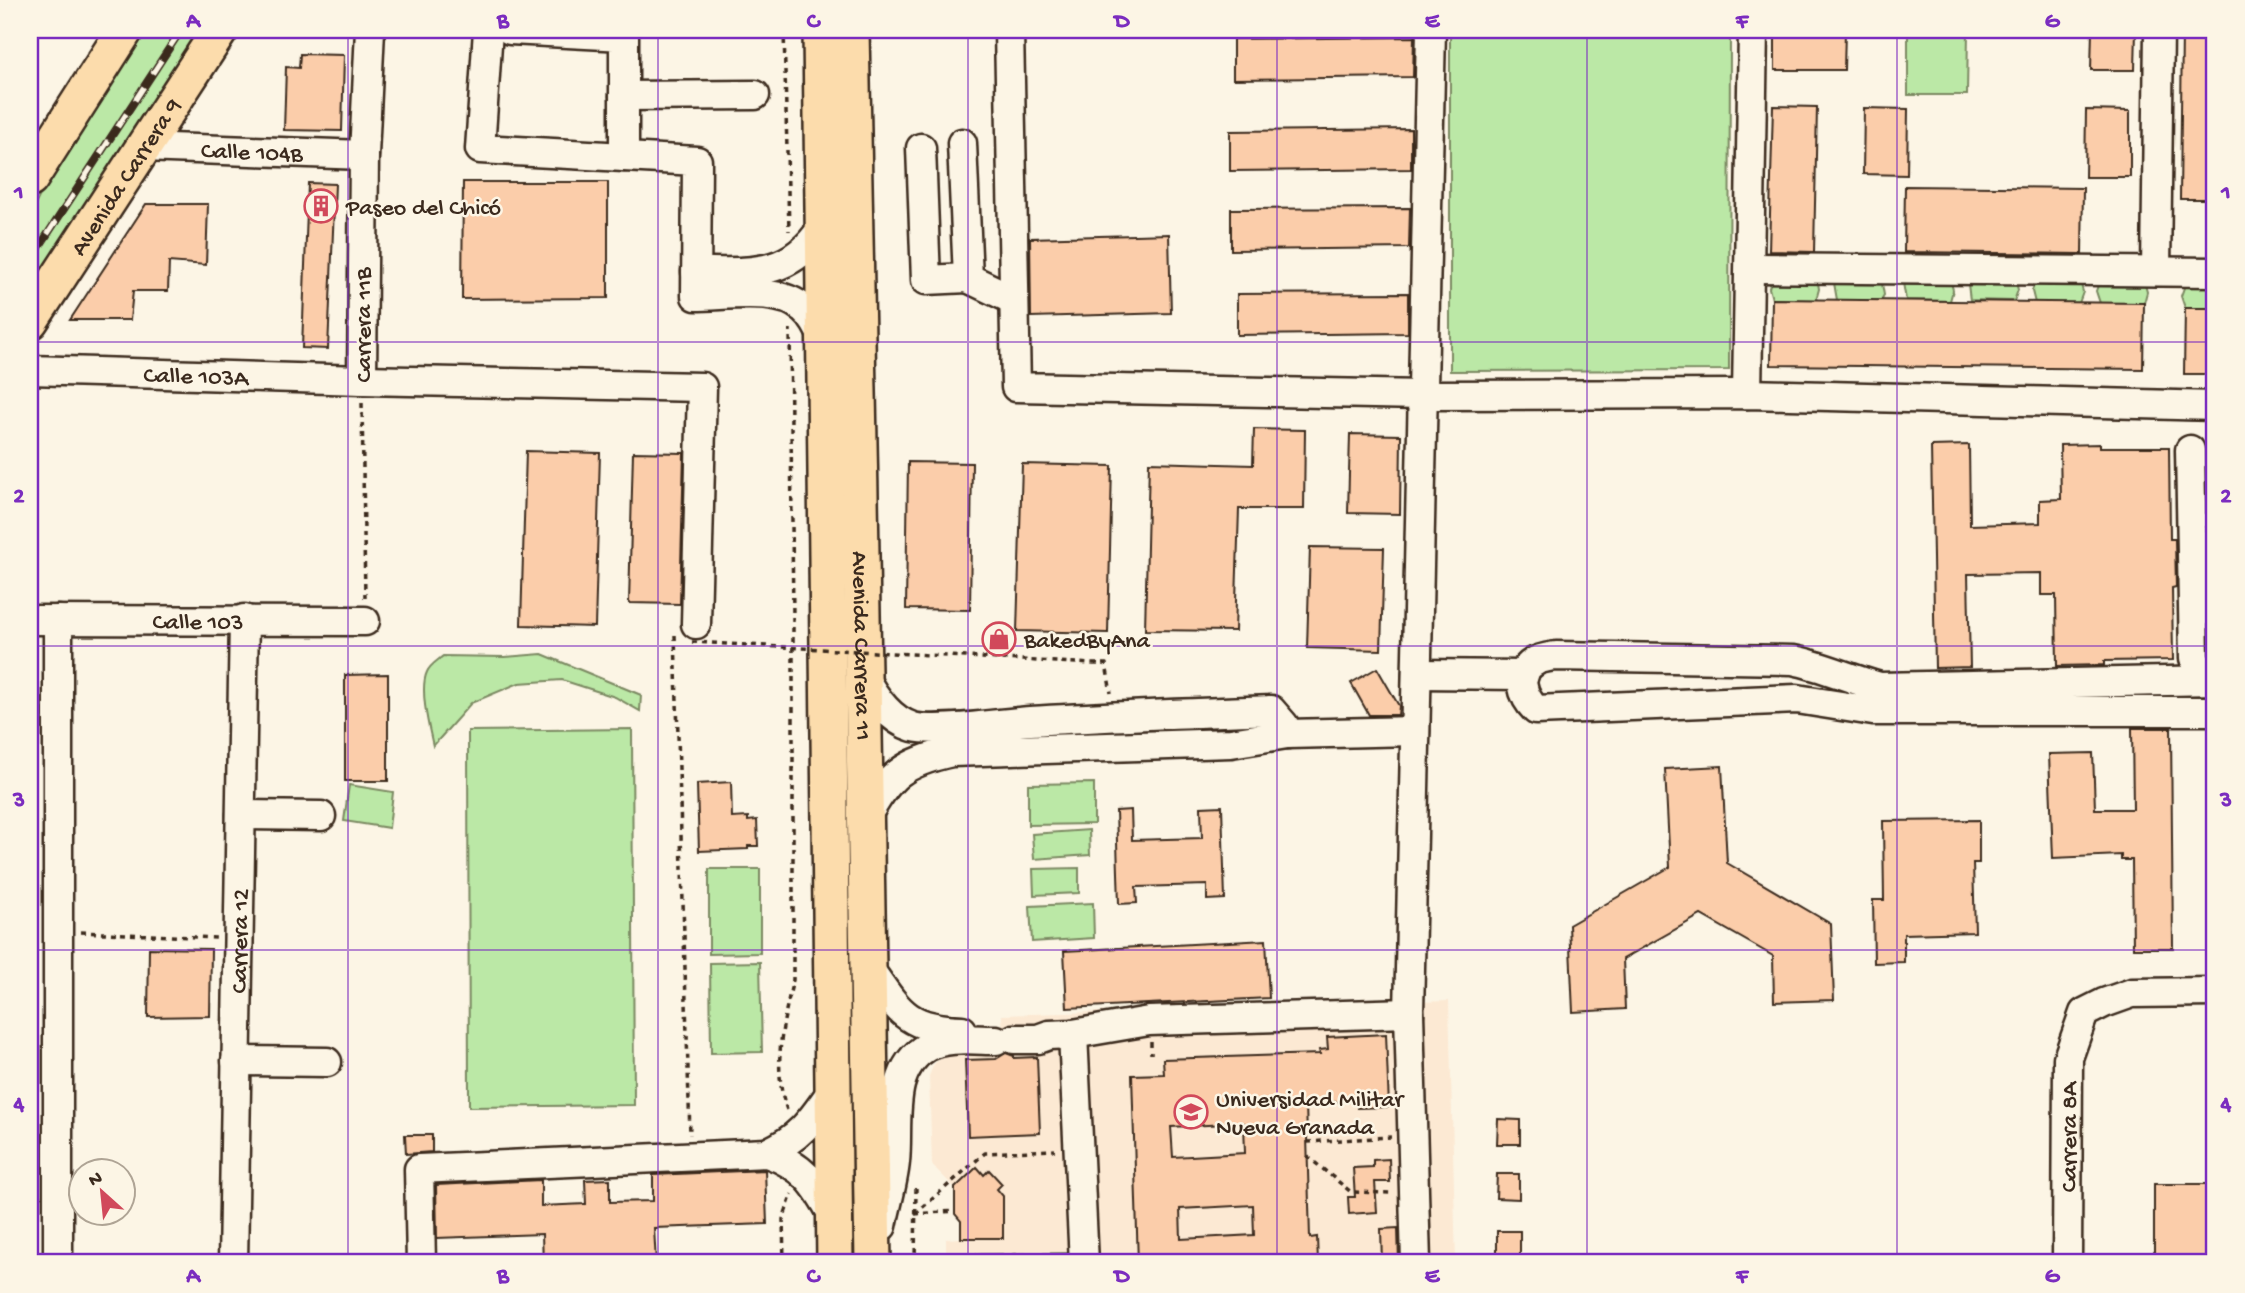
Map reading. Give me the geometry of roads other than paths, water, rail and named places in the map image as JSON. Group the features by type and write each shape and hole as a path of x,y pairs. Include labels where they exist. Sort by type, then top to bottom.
{"main road":[{"path":"30,179 125,30"},
{"name":"Avenida Carrera 9","path":"30,321 220,30"},
{"name":"Avenida Carrera 11","path":"821,30 835,1263"},
{"name":"Avenida Carrera 11","path":"851,30 874,1263"}],"street":[{"name":"Carrera 11B","path":"362,380 364,155 370,30"},
{"path":"488,30 480,149 697,161 696,284"},
{"path":"510,30 624,36 624,157"},
{"path":"1009,30 1016,387 1423,395 1747,394 2215,407"},
{"path":"1416,1263 1409,1013 1431,30"},
{"path":"1747,394 1753,30"},
{"path":"2156,271 2159,30"},
{"path":"624,96 755,95"},
{"path":"962,143 968,278"},
{"name":"Calle 104B","path":"142,147 364,155"},
{"path":"921,148 926,280 968,278 1014,300"},
{"path":"696,284 772,269 790,261 814,241 822,228"},
{"path":"1750,268 2215,272"},
{"path":"696,284 790,299 805,309 825,342"},
{"name":"Calle 103A","path":"30,370 702,387 688,635"},
{"path":"2190,450 2194,658 2210,680"},
{"name":"Carrera 12","path":"233,1263 244,619"},
{"name":"Calle 103","path":"30,620 365,621"},
{"path":"58,620 58,1263"},
{"path":"2210,680 1880,687 1793,660 1556,656 1535,660 1524,675 1522,687 1527,701 1536,710 1797,699 1873,711 2215,711"},
{"path":"862,674 873,694 884,706 896,718 913,727 1271,710 1284,725 1287,734"},
{"path":"1417,674 1524,675"},
{"path":"865,819 879,794 899,771 913,762 952,752 1231,743 1287,734 1415,731"},
{"path":"241,815 321,816"},
{"path":"870,970 897,1008 915,1022 937,1029 1005,1036"},
{"name":"Carrera 8A","path":"2067,1263 2068,1058 2084,1013 2132,993 2215,992"},
{"path":"874,1263 895,1164 898,1092 907,1065 927,1047 939,1042 1038,1030 1061,1035 1149,1021 1409,1013"},
{"path":"1061,1035 1084,1263"},
{"path":"236,1060 327,1062"},
{"path":"767,1153 803,1131 832,1091"},
{"path":"421,1263 419,1169 767,1153 786,1160 805,1174 822,1195 834,1217"}],"railway":[{"path":"30,261 181,30"}],"place":[{"name":"Paseo del Chicó","path":"321,206"},
{"name":"BakedByAna","path":"999,639"},
{"name":"Universidad Militar Nueva Granada","path":"1191,1112"}]}
